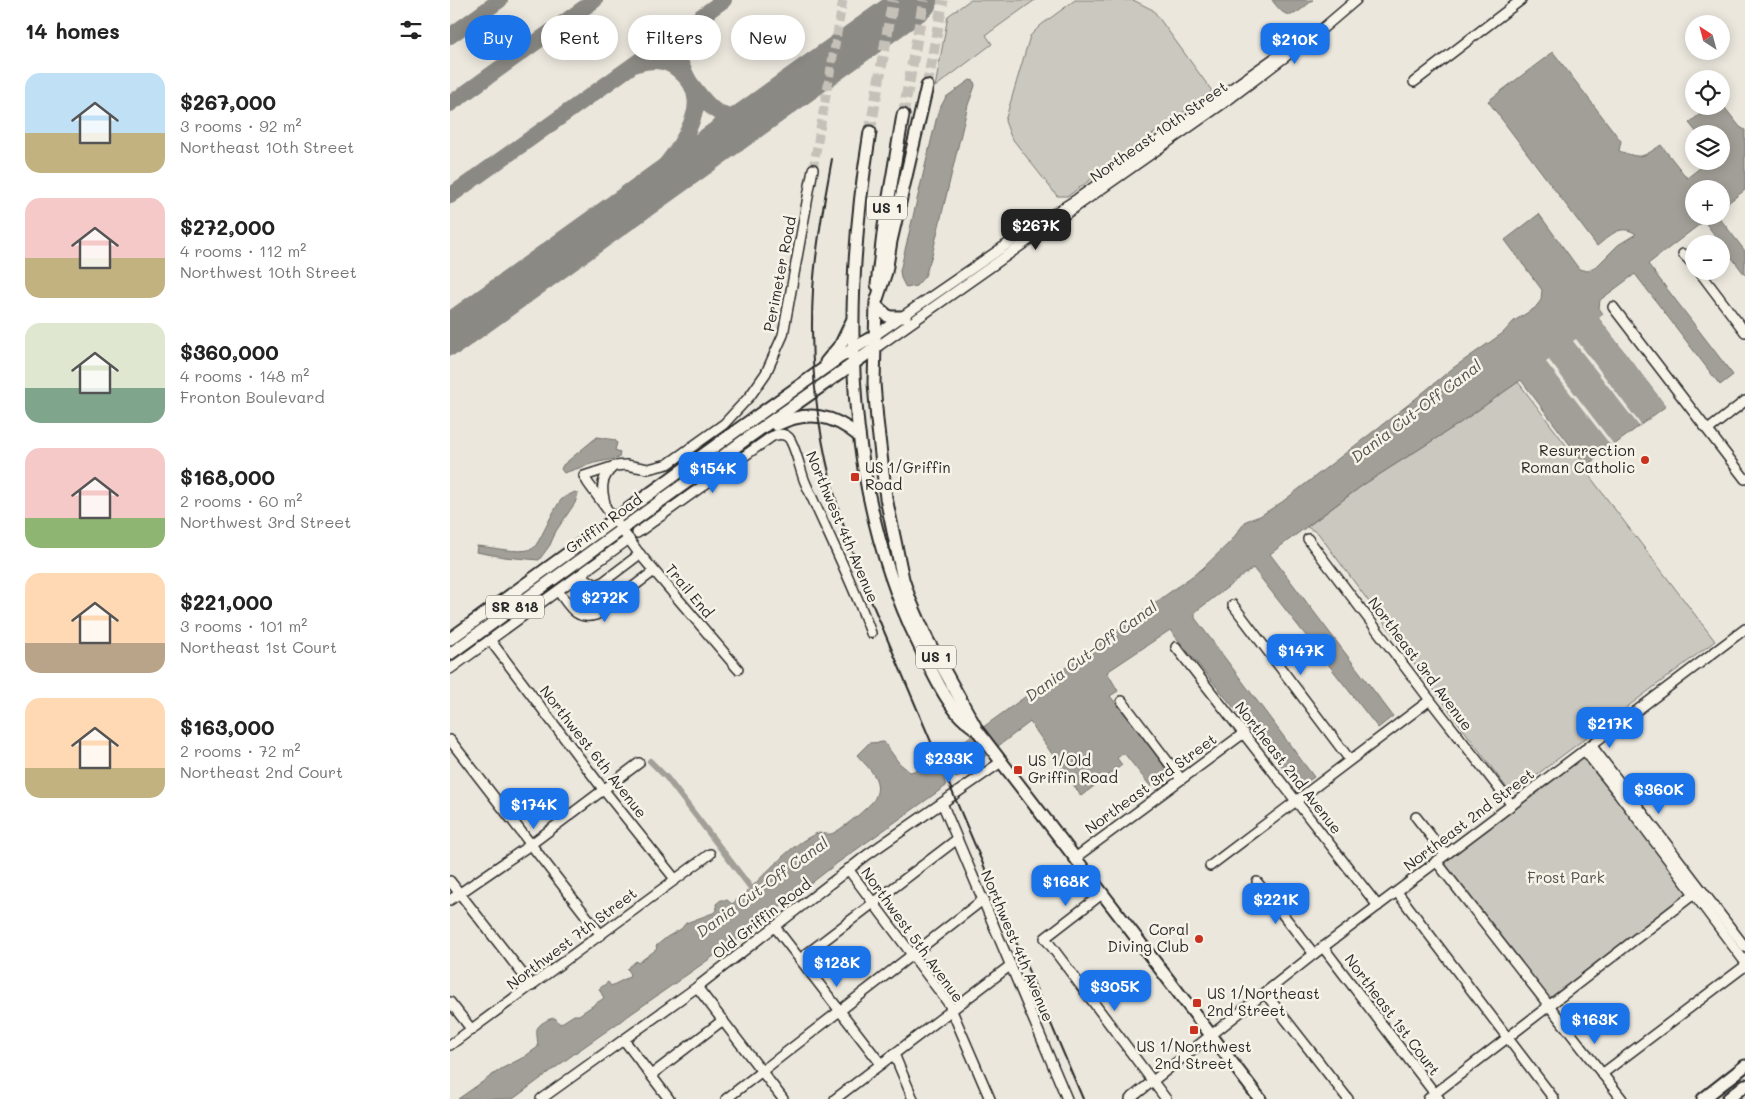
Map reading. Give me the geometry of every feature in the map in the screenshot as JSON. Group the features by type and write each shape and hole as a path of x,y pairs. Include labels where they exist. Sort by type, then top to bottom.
{"main road":[{"path":"905,316 889,317 876,304 886,272 891,241 927,86"},
{"name":"US 1","path":"903,116 883,234 874,336 874,386 880,458 890,519 903,579 910,600 926,639 977,730 1260,1099"},
{"name":"US 1","path":"870,132 858,219 853,319 859,436 864,478 891,580 911,628 939,684 960,716 977,730"},
{"path":"817,374 841,344 853,319"},
{"name":"Griffin Road","path":"450,639 614,519 817,374 874,336"},
{"name":"Griffin Road","path":"450,654 750,437 874,350"},
{"path":"750,437 790,419 812,416 838,422 859,436"},
{"path":"1703,1099 1745,1066"},
{"path":"1733,1097 1745,1085"}],"street":[{"name":"Northeast 10th Street","path":"874,350 1356,0"},
{"name":"Northeast 10th Street","path":"874,336 996,252 1105,183 1216,108 1286,57 1356,0"},
{"path":"1414,82 1521,0"},
{"path":"1216,108 1224,95"},
{"name":"Perimeter Road","path":"622,530 584,476 615,466 626,465 648,469 658,468 673,462 724,424 741,407 758,385 778,349 786,322 813,169"},
{"path":"1705,280 1745,332"},
{"path":"1613,307 1745,478"},
{"path":"1708,430 1745,401"},
{"name":"Northwest 4th Avenue","path":"637,533 771,437 779,434 784,435 791,442 804,479 856,591 870,633"},
{"name":"Perimeter Road","path":"606,508 602,492 602,482 607,473 615,466"},
{"name":"Trail End","path":"622,530 654,571 738,669"},
{"path":"450,669 629,539"},
{"name":"Northeast 3rd Avenue","path":"1308,539 1512,805"},
{"path":"580,575 599,585 640,554"},
{"path":"558,591 578,615 589,617 596,615 654,571"},
{"path":"891,580 903,579"},
{"path":"1233,605 1350,760"},
{"name":"Northeast 2nd Street","path":"1130,1099 1323,947 1745,629"},
{"name":"Northwest 6th Avenue","path":"490,640 603,789 675,879"},
{"name":"Northeast 2nd Avenue","path":"1176,647 1378,906"},
{"path":"1210,866 1430,700"},
{"path":"1122,701 1181,779"},
{"name":"Northeast 3rd Street","path":"1075,858 1244,733"},
{"path":"450,740 601,935"},
{"path":"1588,748 1745,962"},
{"path":"1588,748 1745,947"},
{"name":"Old Griffin Road","path":"541,1099 697,987 848,870 942,803 998,758"},
{"path":"450,900 640,763"},
{"name":"Northwest 4th Avenue","path":"942,803 1067,1099"},
{"path":"1416,818 1445,854"},
{"path":"800,959 872,902 956,840"},
{"name":"Northwest 7th Street","path":"450,1045 710,854"},
{"path":"1436,861 1622,1099"},
{"name":"Northwest 5th Avenue","path":"848,870 947,1001 990,1099"},
{"path":"450,881 532,986"},
{"path":"1257,882 1314,954"},
{"path":"1397,892 1554,1099"},
{"path":"1102,894 1044,938 1166,1099"},
{"path":"1434,1097 1507,1038 1694,894"},
{"path":"726,1099 984,899"},
{"path":"775,927 881,1064"},
{"name":"Northeast 1st Court","path":"1323,947 1434,1097"},
{"path":"837,1098 1011,965"},
{"path":"1602,1074 1745,966"},
{"path":"697,987 783,1099"},
{"path":"1266,993 1348,1099"},
{"path":"450,1002 472,1030"},
{"path":"651,1075 723,1020"},
{"path":"624,1040 670,1099"},
{"path":"894,1054 913,1099"}],"green space":[{"path":"970,0 1035,0 986,35 992,44 935,87 948,16"},
{"path":"1075,0 1133,0 1153,10 1212,91 1068,196 1057,196 1011,137 1005,121 1030,36 1041,25"},
{"path":"1518,382 1715,641 1515,791 1509,791 1318,533 1307,527 1363,485 1457,425"},
{"name":"Frost Park","path":"1583,757 1590,761 1687,890 1687,894 1548,1001 1443,864 1445,859"}],"water":[{"path":"1272,0 1313,0 1296,13 1287,15"},
{"name":"Dania Cut-Off Canal","path":"1553,52 1621,141 1619,151 1641,156 1661,145 1687,178 1697,170 1730,170 1730,125 1691,125 1689,123 1699,115 1730,114 1740,127 1745,130 1745,190 1730,201 1730,180 1685,180 1685,225 1699,225 1648,264 1733,375 1720,385 1635,274 1600,300 1599,308 1603,314 1599,318 1666,406 1586,466 1521,380 1457,425 1363,485 1270,554 1393,716 1378,728 1253,568 1195,612 1195,618 1314,777 1299,787 1170,630 1107,672 1118,691 1110,696 1169,773 1151,787 1124,753 1117,758 1122,765 1081,796 1030,722 956,778 954,775 944,779 946,786 836,864 748,932 513,1099 458,1099 501,1069 538,1047 537,1030 542,1023 555,1018 560,1024 574,1015 579,1015 604,998 599,989 608,982 611,986 629,977 630,972 627,969 636,961 638,963 657,949 656,946 681,929 686,923 713,913 717,910 716,904 721,900 727,900 732,904 801,842 815,834 831,834 848,824 862,812 873,801 877,791 876,779 857,755 869,743 884,742 899,763 910,772 925,768 934,759 946,755 1202,569 1231,541 1246,521 1260,516 1282,502 1453,368 1503,333 1514,321 1535,308 1541,300 1542,290 1505,240 1539,214 1579,269 1587,271 1598,265 1618,245 1636,234 1620,230 1597,246 1488,101"},
{"path":"970,80 974,81 975,86 968,105 932,255 925,276 916,286 906,288 900,271 938,112 946,97"},
{"path":"1707,225 1725,225 1745,251 1745,275 1730,255 1730,235 1715,235"},
{"path":"597,437 615,440 617,443 615,450 620,452 619,458 594,463 564,473 561,469 563,465"},
{"path":"575,492 578,494 575,503 539,560 476,552 477,546 512,551 532,549 558,504 563,498"}],"pier":[{"path":"1601,316 1668,405 1666,406 1599,318"},
{"path":"1576,339 1641,425 1639,426 1573,341"},
{"path":"1549,360 1614,445 1612,447 1546,362"}],"waterway":[{"name":"Dania Cut-Off Canal","path":"650,761 667,778 751,888"}],"taxiway":[{"path":"450,36 500,0"},
{"path":"450,104 595,0"},
{"path":"450,196 724,0"},
{"path":"613,218 662,170 673,156 690,126 695,111 696,99 680,60"},
{"path":"637,64 657,61 672,66 684,76 716,111 730,117 749,115 773,103"}],"runway":[{"path":"450,335 917,0"}],"tunnel":[{"path":"813,169 843,0"},
{"path":"870,132 893,0"},
{"path":"903,115 924,0"},
{"path":"927,86 943,0"}],"railway":[{"path":"832,159 816,257 812,330 817,406 840,516 866,589 1083,1099"}],"place":[{"name":"Resurrection Roman Catholic","path":"1645,460"},
{"name":"US 1/Griffin Road","path":"855,477"},
{"name":"US 1/Old Griffin Road","path":"1018,770"},
{"name":"Coral Diving Club","path":"1199,939"},
{"name":"US 1/Northeast 2nd Street","path":"1197,1003"},
{"name":"US 1/Northwest 2nd Street","path":"1194,1030"}]}
